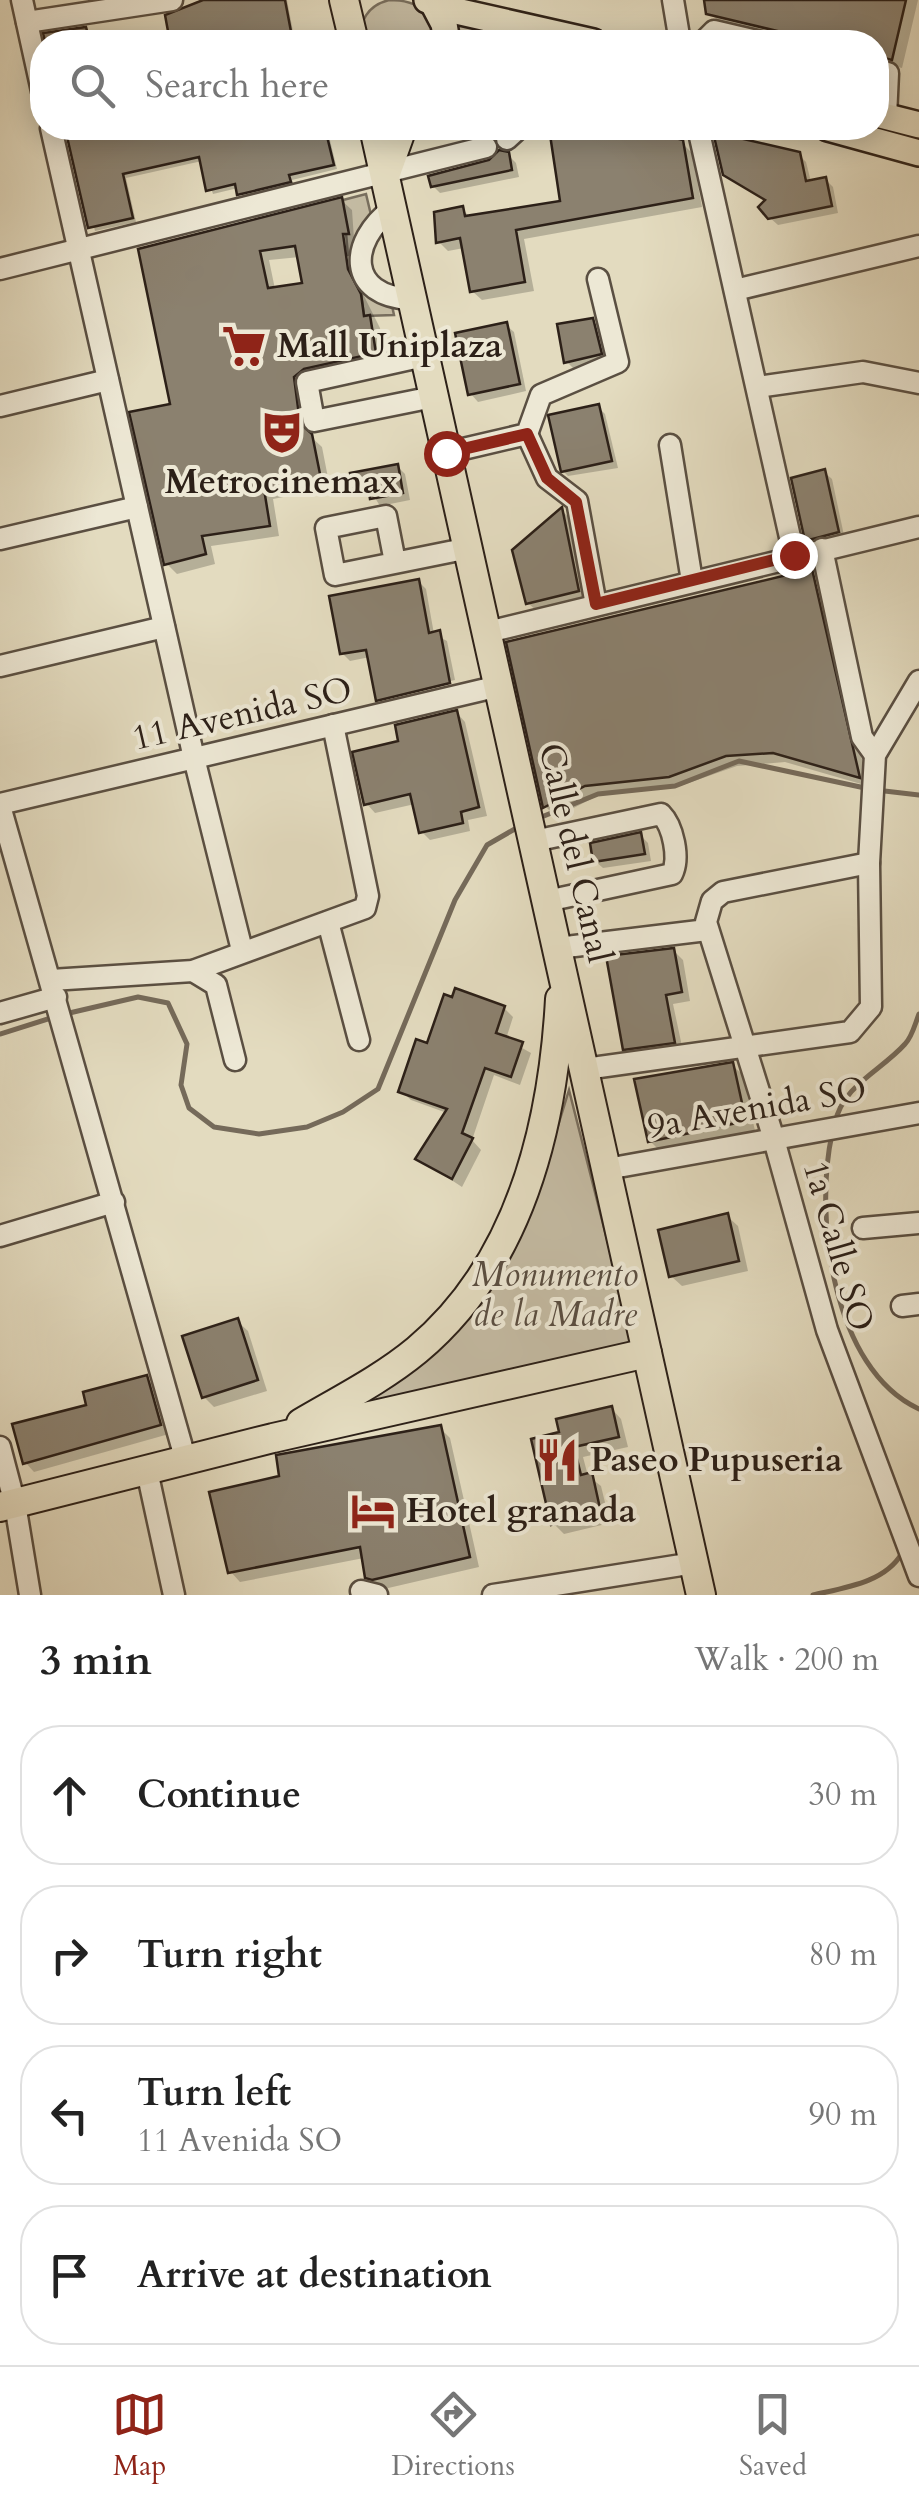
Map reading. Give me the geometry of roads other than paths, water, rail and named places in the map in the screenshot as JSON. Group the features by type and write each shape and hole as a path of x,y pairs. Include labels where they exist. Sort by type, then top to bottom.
{"highway":[{"name":"Calle del Canal","path":"377,140 701,1595"},
{"path":"385,175 398,140"},
{"path":"274,1438 358,1390 418,1349 468,1294 508,1232 538,1156 552,1084 560,956"},
{"path":"8,1505 274,1438 647,1353"}],"main road":[{"path":"430,2 445,30"},
{"path":"430,2 543,30"},
{"path":"889,117 919,125"},
{"path":"872,140 919,153"}],"street":[{"path":"22,0 30,36"},
{"path":"27,22 172,0"},
{"path":"672,0 678,30"},
{"path":"54,140 194,758 242,950"},
{"path":"701,140 794,555"},
{"path":"0,268 486,147"},
{"path":"392,208 372,226 359,260 365,277 377,291 412,299"},
{"path":"735,290 919,246"},
{"path":"596,604 576,502 547,478 527,434 541,396 618,362 598,279"},
{"path":"424,356 307,382 314,421 433,397"},
{"path":"758,387 863,372 919,383"},
{"path":"0,406 108,380"},
{"path":"446,453 527,434"},
{"path":"670,445 692,580"},
{"path":"0,540 137,507"},
{"path":"488,632 919,527"},
{"path":"395,562 468,548"},
{"path":"822,549 862,737 875,755"},
{"path":"0,666 164,627"},
{"path":"584,1069 850,1032 863,1020 871,1007 868,864 875,755 919,681"},
{"name":"11 Avenida SO","path":"0,805 499,686"},
{"path":"0,1012 58,1004 192,970 365,908 368,896 333,725"},
{"path":"0,805 186,1461"},
{"path":"531,827 662,814 673,846 676,860 672,874 547,900"},
{"path":"560,956 707,930 708,908 723,892 868,864"},
{"path":"328,922 359,1040"},
{"name":"1a Calle SO","path":"707,930 773,1136 827,1330 916,1567"},
{"path":"192,970 216,985 235,1060"},
{"name":"9a Avenida SO","path":"606,1168 919,1112"},
{"path":"0,1236 114,1202"},
{"path":"862,1228 919,1222"},
{"path":"0,1446 8,1505 30,1595"},
{"path":"147,1471 174,1595"},
{"path":"492,1595 694,1563"}],"waterway":[{"path":"539,818 598,794 675,786 739,761 865,788"},
{"path":"876,790 919,795"},
{"path":"65,1014 138,997 168,1003 187,1044 181,1085 189,1108 214,1127 259,1134 307,1127 343,1112 378,1089 455,900 487,845 520,826"},
{"path":"835,1123 854,1088 907,1041 919,1014"},
{"path":"0,1034 54,1017"},
{"path":"832,1134 827,1168 829,1246 848,1326 866,1361 890,1389 919,1409"},
{"path":"813,1595 874,1578 902,1553"}],"place":[{"name":"Mall Uniplaza","path":"244,346"},
{"name":"Metrocinemax","path":"282,432"},
{"name":"Paseo Pupuseria","path":"557,1460"},
{"name":"Hotel granada","path":"373,1511"}],"park label":[{"name":"Monumento de la Madre","path":"555,1295"}]}
